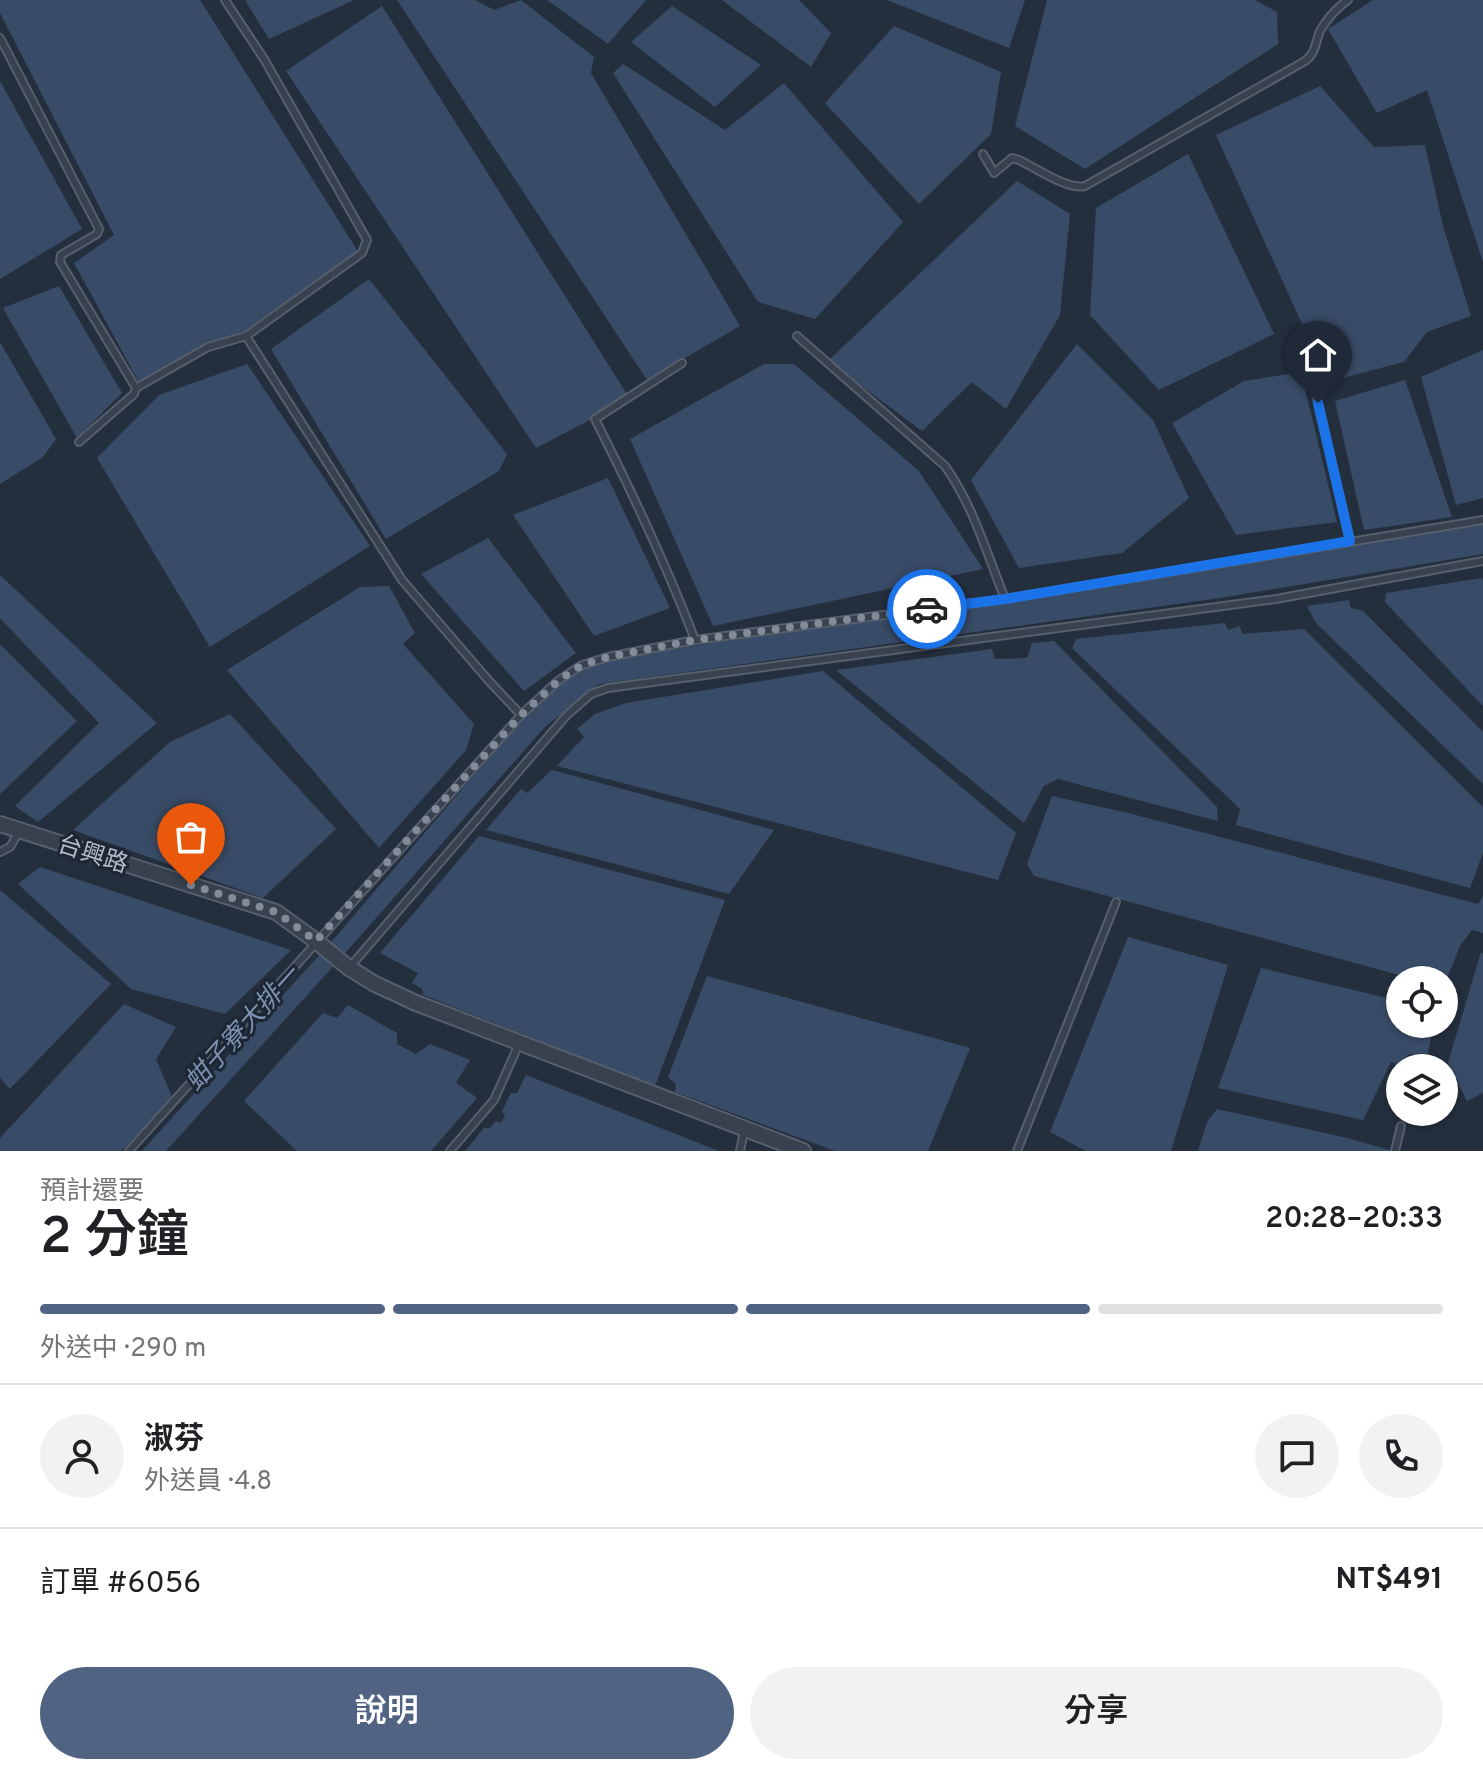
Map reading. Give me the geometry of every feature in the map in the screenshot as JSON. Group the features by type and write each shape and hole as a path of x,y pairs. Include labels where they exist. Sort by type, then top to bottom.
{"street":[{"name":"台興路","path":"0,824 276,912 349,968 416,1003 803,1151"}],"lane":[{"path":"79,442 134,394 136,388 208,347 246,336 362,253 367,240 264,59 225,0"},
{"path":"983,154 994,173 1012,158 1066,183 1085,186 1305,61 1312,55 1328,18 1348,0"},
{"path":"0,38 99,229 97,234 61,255 60,262 136,388"},
{"path":"246,336 402,580 521,715"},
{"path":"797,336 945,466 965,500 1005,599"},
{"path":"1305,347 1350,541"},
{"path":"682,363 595,419 647,523 695,640"},
{"path":"129,1151 521,715 559,680 582,665 695,640 1005,599 1483,520"},
{"path":"349,968 566,716 591,694 608,688 1276,599 1483,561"},
{"path":"0,852 10,847 20,830"},
{"path":"1017,1151 1116,902"},
{"path":"450,1151 494,1100 520,1043"},
{"path":"1395,1151 1401,1126"},
{"path":"740,1151 744,1129"}],"water":[{"path":"0,0 200,0 359,253 246,330 142,388 74,263 114,235 0,13"},
{"path":"245,0 354,0 269,39"},
{"path":"397,0 475,0 494,10 521,0 594,57 591,73 740,326 647,380"},
{"path":"547,0 646,0 608,44"},
{"path":"722,0 799,0 831,33 811,67"},
{"path":"887,0 1025,0 1009,48"},
{"path":"1047,0 1255,0 1277,12 1278,44 1085,169 1015,126"},
{"path":"1373,0 1483,0 1483,262 1427,90 1377,113 1328,29"},
{"path":"382,6 630,399 536,448 286,71"},
{"path":"672,6 761,65 715,107 631,42"},
{"path":"894,26 1001,72 991,134 919,204 825,103"},
{"path":"623,64 725,130 784,83 903,222 815,319 758,302 613,73"},
{"path":"0,81 82,229 0,279"},
{"path":"1320,86 1374,147 1425,145 1443,226 1471,316 1427,332 1404,362 1327,382 1329,351 1302,324 1216,135"},
{"path":"1188,154 1274,334 1159,390 1090,315 1096,208"},
{"path":"1017,181 1070,214 1060,315 1006,409 972,382 922,431 828,361"},
{"path":"369,279 507,454 499,471 386,539 271,349"},
{"path":"59,286 122,393 77,438 3,308"},
{"path":"0,342 56,439 43,457 0,484"},
{"path":"1077,344 1153,420 1189,498 1122,553 1019,568 971,480"},
{"path":"1483,350 1483,498 1456,505 1421,377"},
{"path":"247,364 370,546 210,647 97,458 159,395"},
{"path":"764,364 794,364 919,471 983,569 713,626 630,439"},
{"path":"1301,372 1337,522 1236,535 1172,423 1244,381"},
{"path":"1405,380 1452,517 1364,530 1335,401"},
{"path":"608,478 670,608 594,636 513,515"},
{"path":"1483,522 1483,554 1220,598 599,684 545,727 166,1151 142,1151 333,940 533,706 567,676 604,660"},
{"path":"488,538 576,653 524,691 421,574"},
{"path":"0,575 157,723 38,822 15,806 99,723 0,618"},
{"path":"1482,578 1483,706 1385,602 1386,593"},
{"path":"389,586 415,633 403,644 474,724 466,750 379,848 227,670 360,587"},
{"path":"1349,600 1351,608 1363,611 1483,732 1483,784 1316,623 1307,606"},
{"path":"1225,623 1228,630 1239,626 1243,634 1304,629 1483,807 1483,853 1470,888 1236,825 1240,809 1072,648 1076,639"},
{"path":"1054,641 1217,807 1218,821 1058,779 1044,786 1024,823 836,670 992,649 995,659 1027,658 1032,643"},
{"path":"0,644 77,721 0,794"},
{"path":"823,671 1016,833 998,880 557,766 584,737 577,729 595,714 626,703"},
{"path":"230,714 336,829 263,898 73,830 170,742"},
{"path":"552,770 774,830 729,894 486,830 521,789 527,793"},
{"path":"1052,796 1478,904 1483,896 1483,933 1472,930 1460,946 1452,966 1386,966 1386,971 1034,876 1027,864"},
{"path":"479,836 725,900 655,1086 423,995 422,989 412,983 418,973 380,953"},
{"path":"40,867 291,950 225,1014 131,989 18,884"},
{"path":"0,890 111,984 10,1089 0,1078"},
{"path":"1128,937 1228,965 1171,1151 1086,1151 1050,1132"},
{"path":"1481,952 1483,1093 1467,1101 1458,1083 1458,1054 1451,1054 1458,1038"},
{"path":"1261,968 1386,998 1386,1038 1431,1038 1428,1054 1386,1054 1386,1072 1363,1120 1218,1088"},
{"path":"707,976 970,1048 928,1151 835,1151 675,1092 676,1084 668,1077"},
{"path":"124,1004 176,1027 156,1059 173,1099 121,1151 0,1151 0,1138"},
{"path":"348,1005 397,1033 397,1044 416,1054 430,1044 470,1060 456,1083 477,1098 431,1151 297,1151 244,1101 323,1013 337,1018"},
{"path":"526,1075 719,1151 465,1151 484,1128 490,1128 496,1121 500,1123 505,1117 502,1111 511,1093 517,1093"},
{"path":"1217,1109 1393,1151 1198,1151 1207,1122"}],"way so far":[{"path":"191,885 276,912 316,941 521,715 559,680 582,665 695,640 927,609"}],"route":[{"path":"927,609 1005,599 1350,541 1318,403"}],"water label":[{"name":"蚶子寮大排一","path":"242,1028"}]}
